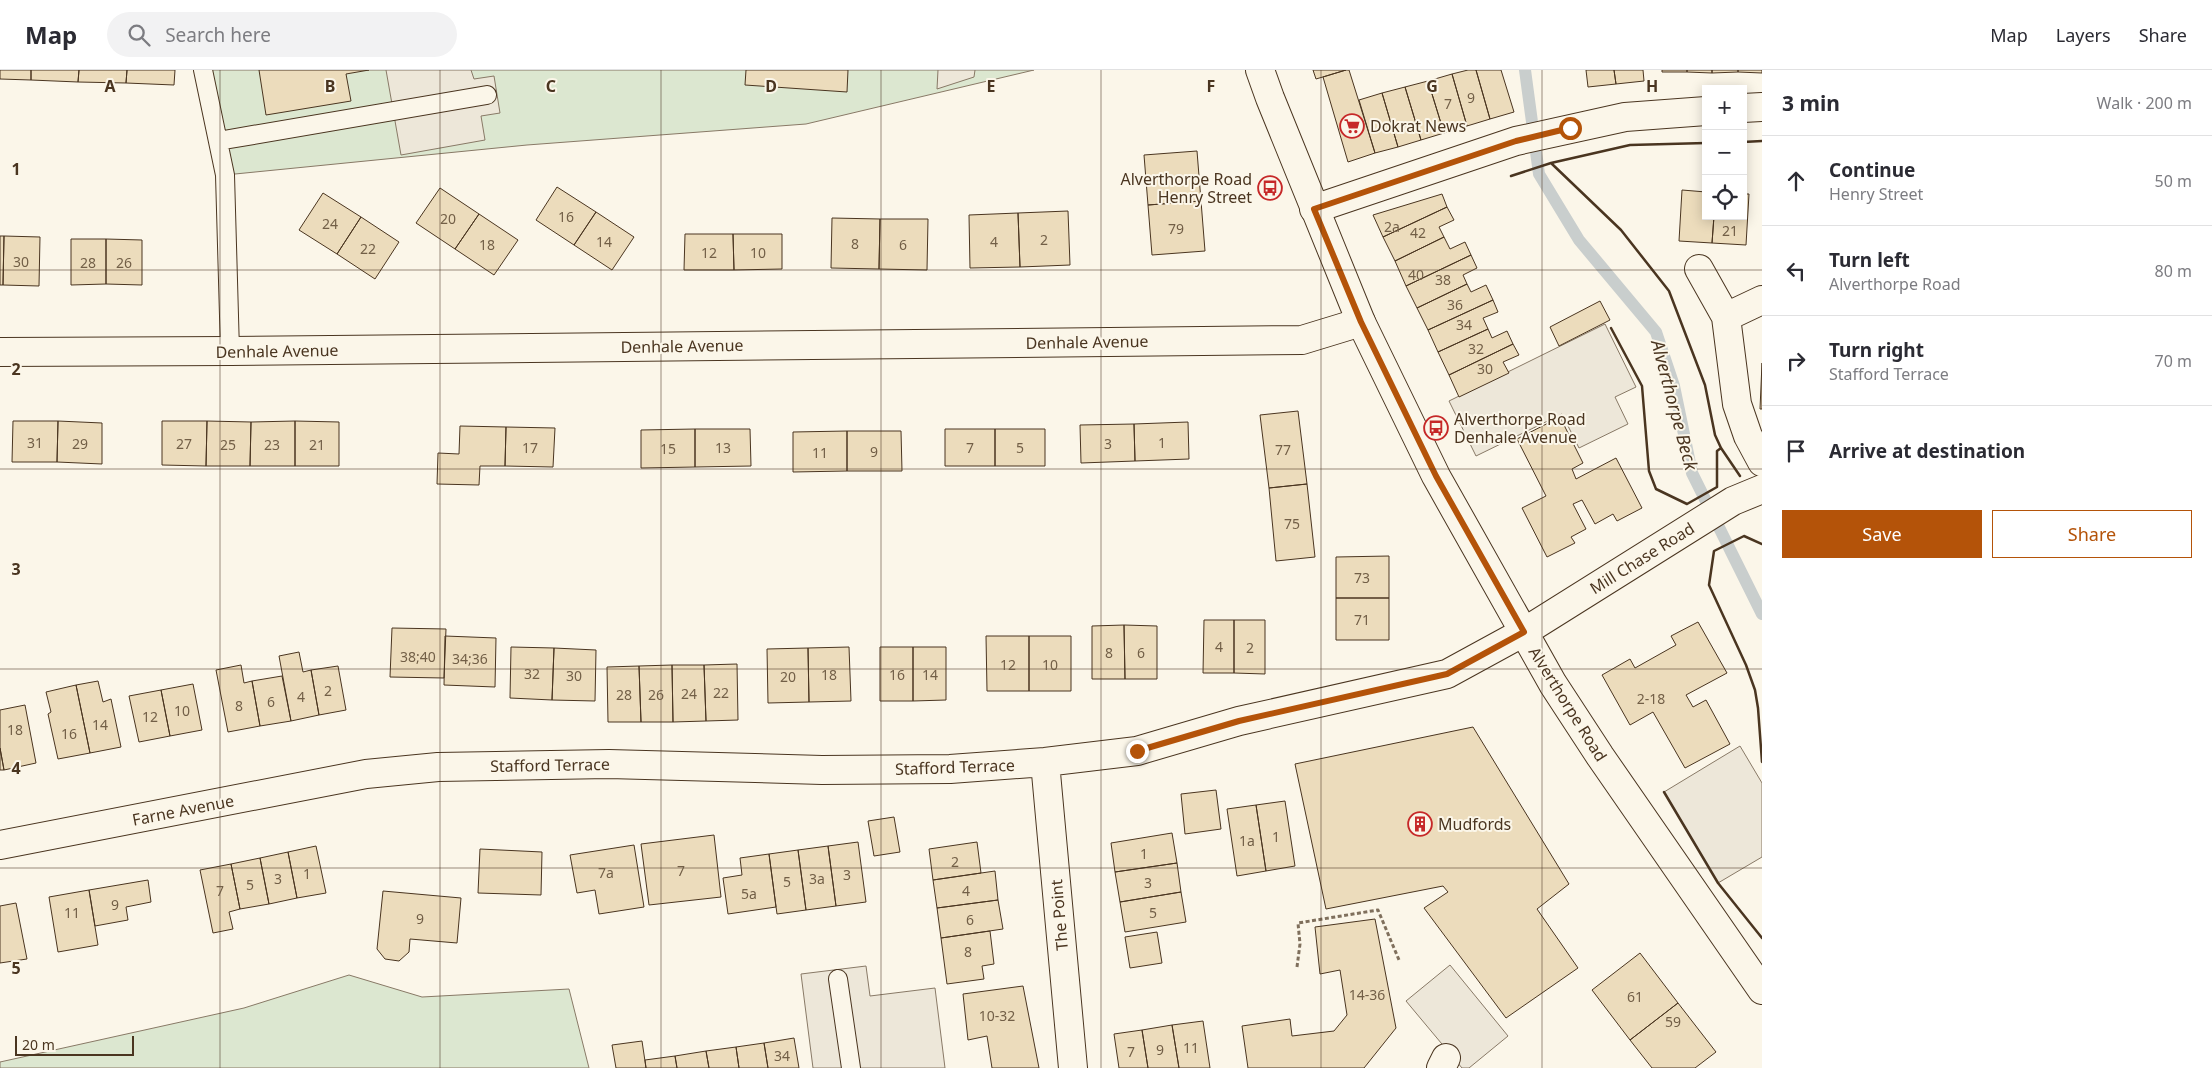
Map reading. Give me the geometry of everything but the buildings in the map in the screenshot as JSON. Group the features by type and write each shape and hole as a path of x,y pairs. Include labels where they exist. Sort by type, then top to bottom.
{"street":[{"name":"Alverthorpe Road","path":"1260,70 1314,209 1361,322 1436,476 1553,684 1600,756 1762,990"},
{"path":"1747,108 1762,107"},
{"path":"1314,209 1516,141 1625,117 1702,111"},
{"path":"1698,268 1726,318 1737,404 1748,436 1762,462"},
{"path":"1726,318 1762,300"},
{"name":"Denhale Avenue","path":"0,352 1302,340 1361,322"},
{"name":"Mill Chase Road","path":"1524,632 1733,501 1762,489"},
{"name":"Stafford Terrace","path":"366,774 438,767 609,764 822,770 940,770 1045,762 1137,751 1239,721 1447,674 1524,632"},
{"name":"The Point","path":"1045,762 1073,1068"},
{"name":"Farne Avenue","path":"0,845 366,774"}],"lane":[{"path":"203,70 225,175 230,351"},
{"path":"218,141 487,95"},
{"path":"838,979 851,1068"}],"path":[{"path":"1297,967 1300,944 1298,923 1378,910 1399,960"}],"green space":[{"path":"203,70 1034,70 806,124 527,145 225,175"},
{"path":"349,975 422,997 569,989 589,1068 0,1068 0,1062 244,1008"}],"shaded area":[{"path":"386,70 471,70 474,79 494,76 500,113 481,116 485,140 401,155"},
{"path":"938,70 975,70 974,77 937,89"},
{"path":"1605,324 1636,387 1615,397 1628,424 1579,448 1562,414 1476,456 1449,401"},
{"path":"1740,746 1762,783 1762,857 1718,883 1664,792"},
{"path":"1450,965 1508,1036 1469,1068 1462,1068 1406,1001"},
{"path":"866,966 870,996 935,988 945,1068 813,1068 801,974"}],"waterway":[{"name":"Alverthorpe Beck","path":"1525,70 1539,174 1579,240 1656,332 1674,386 1692,473 1762,614"}],"wall":[{"path":"1747,142 1762,141"},
{"path":"1511,176 1551,163 1630,145 1702,143"},
{"path":"1551,163 1621,230 1669,291 1705,385 1715,435 1721,448 1740,476"},
{"path":"1611,328 1642,386 1649,471 1656,489 1687,504 1717,487 1717,451 1721,448"},
{"path":"1762,544 1744,536 1714,551 1709,585 1746,665 1755,690 1762,762"},
{"path":"1664,792 1718,883 1762,938"}],"place":[{"name":"Dokrat News","path":"1352,126"},
{"name":"Alverthorpe Road Henry Street","path":"1270,188"},
{"name":"Alverthorpe Road Denhale Avenue","path":"1436,428"},
{"name":"Mudfords","path":"1420,824"}],"route":[{"path":"1137,751 1239,721 1447,674 1524,632 1436,476 1361,322 1314,209 1516,141 1570,128"}]}
